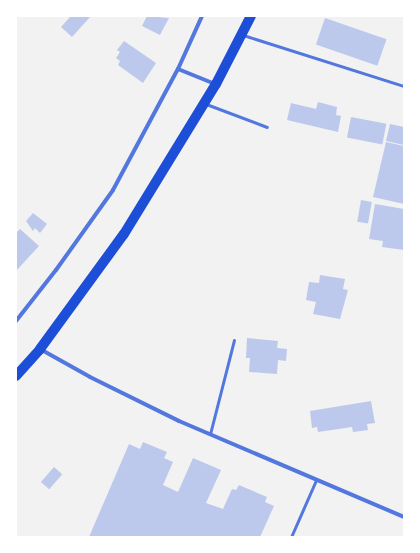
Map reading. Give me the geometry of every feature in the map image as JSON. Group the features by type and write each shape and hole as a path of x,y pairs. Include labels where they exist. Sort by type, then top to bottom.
{"main road":[{"path":"16,376 40,348 124,234 205,103 252,16"}],"street":[{"path":"16,321 56,270 113,190 178,69 202,16"},
{"path":"178,69 216,84"},
{"path":"40,348 130,398 404,517"}],"lane":[{"path":"243,35 404,86"},
{"path":"205,103 268,127"},
{"path":"210,434 234,340"},
{"path":"291,537 316,480"}],"building":[{"path":"71,16 91,16 72,37 61,27"},
{"path":"147,16 169,18 160,35 142,26"},
{"path":"325,18 386,39 377,66 316,44"},
{"path":"124,41 156,63 143,83 118,65 120,61 116,58 120,52 117,50"},
{"path":"318,102 337,107 336,115 341,116 338,132 287,120 291,103 316,109"},
{"path":"351,117 386,124 382,144 347,138"},
{"path":"390,124 404,127 404,145 386,141"},
{"path":"386,142 404,146 404,204 373,197"},
{"path":"361,200 372,202 368,224 357,222"},
{"path":"375,204 404,209 404,250 382,247 383,241 369,239"},
{"path":"33,213 47,224 40,233 35,228 33,231 26,221"},
{"path":"20,229 39,246 16,271 16,233"},
{"path":"320,275 345,279 343,289 348,290 340,319 313,314 316,302 306,300 309,282 319,283"},
{"path":"247,338 278,341 277,348 287,349 286,361 278,360 277,374 249,372 250,358 246,358"},
{"path":"371,401 375,423 367,424 368,430 353,432 352,427 318,432 317,427 312,428 310,411"},
{"path":"143,442 167,452 164,458 173,462 163,485 178,492 193,458 221,470 206,503 223,509 232,489 236,490 239,485 267,497 265,502 274,506 260,537 89,537 129,444 140,449"},
{"path":"54,467 62,474 49,489 41,482"}]}
